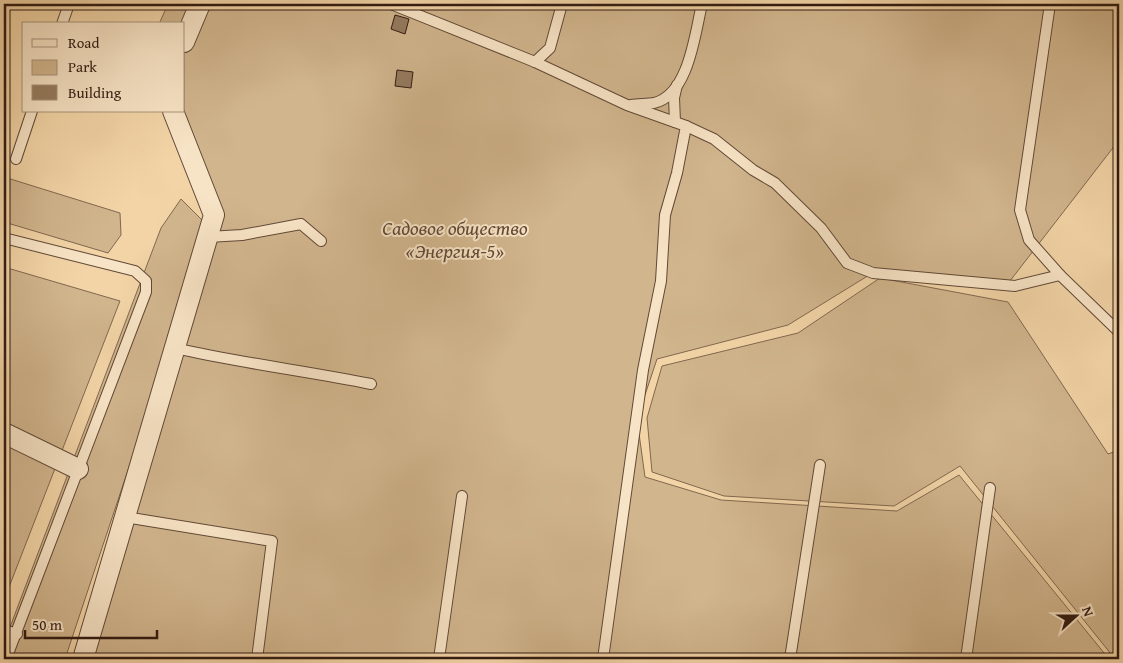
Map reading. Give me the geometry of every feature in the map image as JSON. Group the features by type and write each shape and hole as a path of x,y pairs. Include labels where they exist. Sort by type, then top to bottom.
{"street":[{"path":"185,40 200,4"},
{"path":"83,659 214,215 173,112"},
{"path":"4,433 78,469"}],"lane":[{"path":"63,22 69,4"},
{"path":"391,4 536,62 627,105 686,126 714,139 753,170 775,183 821,228 847,263 873,273 1015,286 1060,275"},
{"path":"536,62 550,48 562,4"},
{"path":"627,105 655,103 667,96 677,85 684,74 702,4"},
{"path":"1050,4 1020,210 1030,240 1060,275 1119,332"},
{"path":"675,122 674,98 677,85"},
{"path":"16,159 32,112"},
{"path":"603,659 643,370 661,281 664,215 677,173 686,126"},
{"path":"208,237 242,236 301,224 321,241"},
{"path":"4,238 136,271 146,281 146,292 6,659"},
{"path":"175,348 221,359 298,370 371,384"},
{"path":"790,659 820,465"},
{"path":"966,659 990,488"},
{"path":"439,659 462,496"},
{"path":"125,517 272,541 257,659"},
{"path":"4,630 17,634"}],"green space":[{"name":"Садовое общество «Энергия-5»","path":"168,4 1119,4 1119,140 1003,290 879,269 788,325 657,359 637,419 645,477 721,500 897,511 959,475 1109,659 78,659 221,218 184,112 185,22 160,22"},
{"path":"4,177 120,213 121,235 108,253 4,222"},
{"path":"181,199 209,227 65,659 4,659 4,643 161,228"},
{"path":"4,267 120,301 4,600"},
{"path":"880,278 1008,302 1108,454 1119,450 1119,659 1115,659 960,466 894,506 724,496 652,472 647,418 662,366 798,333"}],"building":[{"path":"395,15 409,19 405,34 391,29"},
{"path":"397,70 413,72 411,88 395,86"}]}
